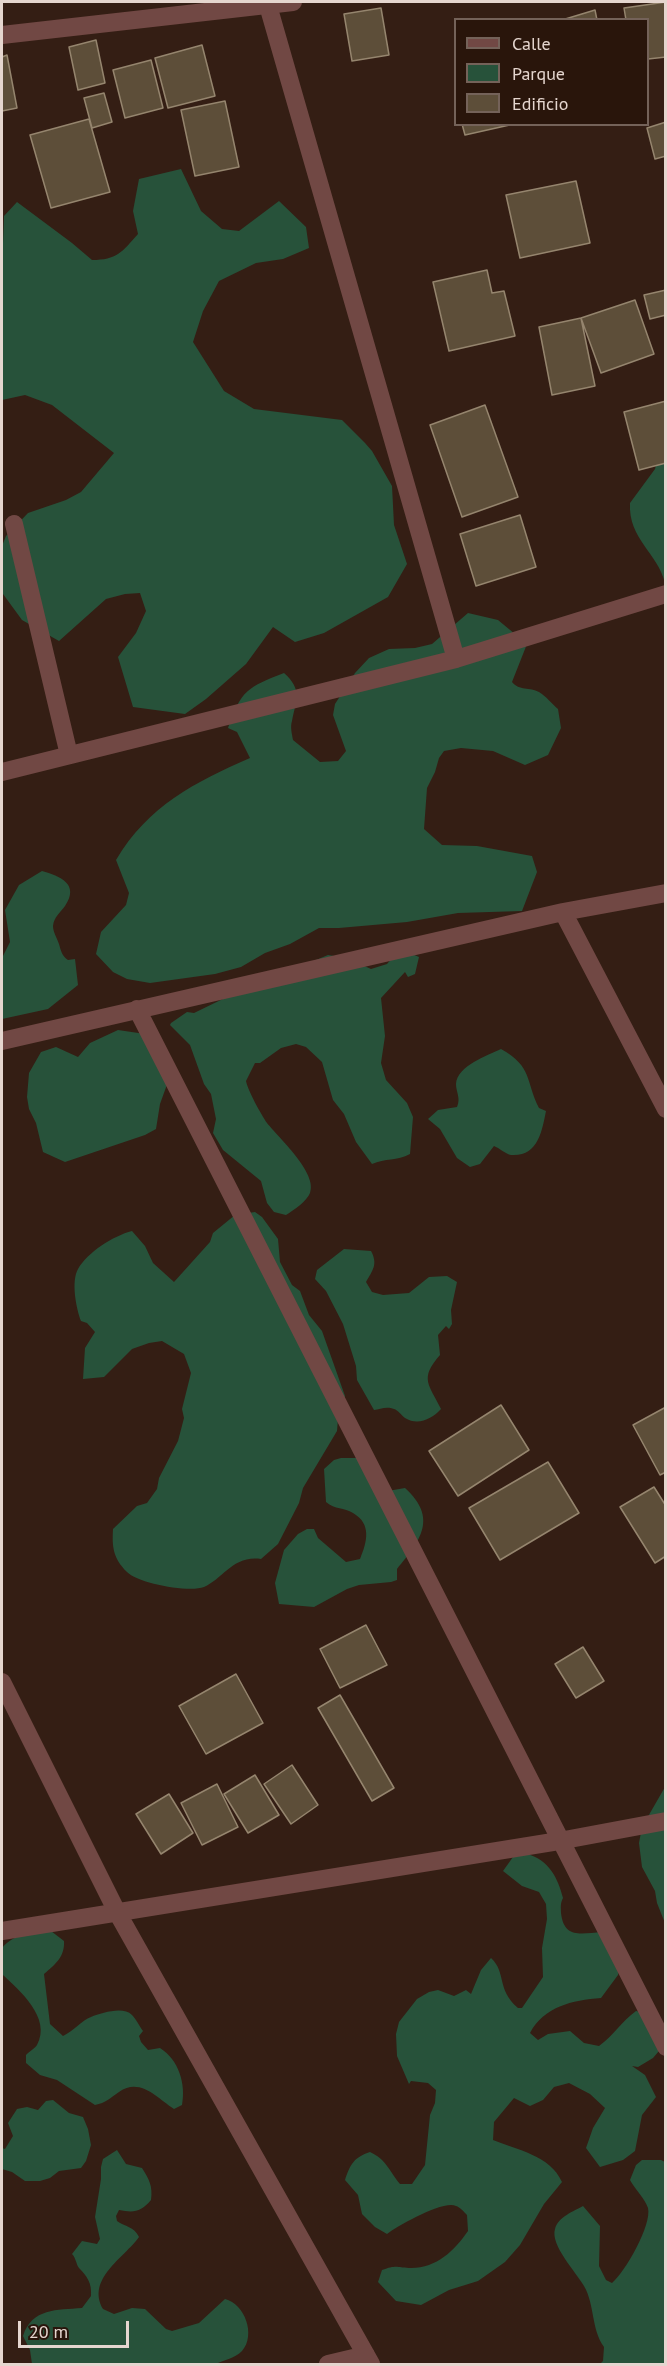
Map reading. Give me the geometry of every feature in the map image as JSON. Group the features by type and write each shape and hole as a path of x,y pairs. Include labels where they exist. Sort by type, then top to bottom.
{"street":[{"path":"2,35 267,3 293,2"},
{"path":"267,3 456,659"},
{"path":"14,524 69,755"},
{"path":"2,772 456,659 666,594"},
{"path":"2,1041 563,912 666,893"},
{"path":"563,912 666,1109"},
{"path":"136,1009 666,2047"},
{"path":"2,1682 117,1912 368,2360 328,2364"},
{"path":"2,1931 559,1841 666,1821"}],"green space":[{"path":"181,169 201,211 222,229 239,231 279,201 306,227 309,248 283,259 256,263 219,281 203,311 193,342 224,391 254,409 342,420 365,443 392,486 394,525 407,564 388,597 324,633 295,642 273,627 246,664 185,714 133,707 118,657 136,633 146,611 140,593 106,599 59,641 22,620 3,594 2,546 6,536 28,513 66,500 81,492 114,453 52,405 25,395 2,400 4,216 17,202 92,260 113,257 138,234 133,211 139,179"},
{"path":"665,440 665,583 656,563 638,536 631,516 630,503 655,469"},
{"path":"468,613 498,620 527,644 512,682 518,687 539,692 547,698 558,709 561,728 548,755 525,765 493,751 461,748 444,751 427,788 424,829 442,845 477,846 532,856 537,872 522,911 458,913 407,922 319,928 241,967 215,974 150,983 127,979 113,972 96,954 101,932 126,905 129,893 116,860 129,841 158,810 210,776 250,758 237,732 228,728 237,705 247,691 284,673 294,685 297,696 291,726 293,740 320,762 338,761 346,751 333,715 335,704 355,673 369,658 389,649 415,648 432,644"},
{"path":"42,871 61,878 69,887 69,898 56,918 53,928 63,955 68,960 75,959 78,985 48,1009 2,1019 2,958 10,942 5,910 19,885"},
{"path":"400,949 419,957 415,974 408,977 405,972 381,998 385,1036 381,1063 386,1080 407,1103 413,1117 410,1154 372,1164 356,1142 344,1114 333,1100 322,1062 306,1047 296,1044 281,1048 260,1063 255,1063 246,1081 264,1119 296,1156 311,1185 310,1193 296,1208 286,1215 274,1212 267,1203 261,1181 223,1150 213,1133 216,1119 211,1094 204,1084 190,1045 170,1025 187,1012 194,1013 231,995 328,955 347,958 371,969 387,964"},
{"path":"118,1030 152,1035 174,1065 160,1104 156,1129 145,1135 65,1162 43,1152 27,1097 29,1073 41,1052 56,1047 78,1057 90,1043"},
{"path":"501,1049 518,1062 527,1075 539,1108 546,1111 543,1127 537,1141 527,1152 511,1155 494,1146 480,1164 470,1167 457,1158 440,1129 428,1119 438,1110 457,1107 456,1084 462,1072 474,1062"},
{"path":"255,1212 262,1217 278,1239 280,1262 292,1285 300,1291 309,1315 322,1331 345,1396 337,1431 303,1488 299,1503 278,1544 261,1559 251,1559 236,1564 211,1583 197,1589 176,1588 141,1580 127,1572 116,1557 113,1547 113,1529 137,1506 147,1503 157,1489 159,1478 178,1441 184,1418 182,1409 191,1373 184,1354 162,1341 132,1349 104,1377 83,1379 85,1348 95,1332 87,1323 81,1321 79,1316 75,1295 76,1274 82,1263 94,1251 109,1241 132,1231 145,1246 153,1263 174,1282 210,1242 213,1233 235,1215"},
{"path":"344,1249 371,1251 373,1270 366,1282 372,1292 383,1295 409,1293 429,1277 447,1276 457,1282 451,1310 452,1324 449,1329 446,1326 438,1335 440,1355 428,1376 428,1382 441,1409 433,1416 415,1421 405,1418 397,1410 391,1408 374,1410 357,1380 356,1366 343,1324 326,1291 315,1279 317,1270"},
{"path":"361,1458 382,1492 405,1488 421,1509 423,1519 419,1539 397,1569 397,1580 359,1585 314,1607 279,1604 275,1583 284,1550 298,1534 307,1529 314,1529 318,1538 346,1562 360,1559 366,1540 363,1522 350,1511 326,1502 324,1469 334,1460"},
{"path":"665,1787 665,1923 655,1891 642,1867 639,1843 642,1827"},
{"path":"527,1854 547,1865 555,1877 563,1898 561,1913 566,1928 581,1934 602,1932 620,1967 618,1975 601,1998 560,2006 543,2017 530,2033 538,2040 548,2034 570,2031 584,2043 599,2046 636,2011 654,2015 665,2044 653,2058 638,2067 632,2066 645,2075 656,2097 642,2115 635,2151 623,2160 600,2167 586,2148 593,2128 605,2108 590,2094 569,2083 554,2087 543,2100 530,2106 514,2098 494,2122 493,2140 541,2159 550,2165 562,2182 544,2204 520,2245 505,2262 478,2281 449,2290 421,2305 396,2301 378,2282 382,2270 393,2267 419,2268 436,2262 450,2252 468,2231 467,2215 456,2206 441,2207 387,2234 375,2227 362,2214 358,2195 345,2180 353,2162 370,2152 384,2162 400,2184 412,2184 425,2165 430,2115 435,2103 436,2090 428,2083 411,2081 409,2084 397,2056 396,2034 399,2022 417,1999 438,1990 454,1996 466,1990 471,1994 481,1970 491,1958 499,1969 507,1994 518,2008 522,2008 543,1977 542,1948 547,1919 546,1904 539,1892 522,1886 503,1871 513,1857"},
{"path":"51,1931 64,1941 64,1946 59,1959 44,1974 50,2024 63,2036 91,2017 112,2011 128,2012 143,2031 139,2036 148,2050 160,2048 172,2059 182,2081 182,2105 174,2109 148,2091 134,2087 127,2088 105,2102 95,2105 57,2080 40,2075 26,2063 26,2055 37,2045 41,2035 40,2025 32,2005 3,1975 2,1948 12,1939 30,1933"},
{"path":"53,2100 69,2113 83,2117 88,2129 91,2145 81,2168 59,2171 50,2178 40,2181 25,2181 12,2172 2,2169 2,2148 5,2149 13,2136 8,2123 17,2109 27,2107 38,2110 46,2101"},
{"path":"117,2150 126,2164 142,2168 150,2183 151,2200 140,2209 119,2210 116,2216 117,2221 132,2229 139,2237 103,2279 99,2288 99,2298 103,2309 114,2314 132,2308 145,2309 166,2329 172,2331 199,2323 225,2299 232,2302 243,2313 248,2329 246,2344 236,2355 216,2364 32,2364 30,2350 23,2336 32,2320 46,2312 82,2308 91,2296 88,2280 72,2254 82,2241 97,2244 100,2239 95,2217 101,2167 103,2159"},
{"path":"642,2160 665,2162 665,2364 600,2364 603,2361 604,2347 597,2333 590,2301 584,2286 556,2243 555,2229 563,2218 583,2206 600,2226 599,2266 606,2280 612,2283 630,2259 646,2225 648,2208 630,2180 636,2165"}],"building":[{"path":"666,2 666,57 649,59 649,18 626,18 624,8"},
{"path":"381,8 389,55 352,61 344,14"},
{"path":"595,10 597,18 569,18"},
{"path":"96,40 105,83 78,90 69,47"},
{"path":"202,45 215,96 168,108 155,58"},
{"path":"7,55 17,108 2,111 2,57"},
{"path":"151,60 163,108 125,118 113,70"},
{"path":"104,93 112,122 92,128 84,98"},
{"path":"225,101 239,167 195,176 181,110"},
{"path":"89,119 110,192 51,208 30,135"},
{"path":"666,122 666,156 655,159 647,128"},
{"path":"463,126 505,126 465,135"},
{"path":"576,181 590,243 520,258 506,195"},
{"path":"487,270 492,293 504,291 515,336 449,351 433,282"},
{"path":"666,290 666,315 650,319 644,295"},
{"path":"635,300 654,354 601,373 581,318"},
{"path":"581,318 595,386 552,395 539,327"},
{"path":"666,401 666,463 639,470 624,412"},
{"path":"485,405 518,497 462,517 430,425"},
{"path":"520,515 536,567 476,586 460,534"},
{"path":"501,1405 529,1450 458,1496 429,1451"},
{"path":"666,1407 666,1472 660,1475 633,1425"},
{"path":"548,1462 579,1513 500,1560 469,1508"},
{"path":"654,1487 666,1506 666,1556 655,1563 620,1507"},
{"path":"366,1625 387,1665 340,1688 320,1649"},
{"path":"583,1647 604,1681 576,1698 555,1664"},
{"path":"236,1674 263,1723 206,1754 179,1706"},
{"path":"340,1695 394,1788 372,1801 318,1708"},
{"path":"292,1765 318,1805 291,1824 264,1784"},
{"path":"255,1775 279,1815 248,1833 224,1794"},
{"path":"217,1784 238,1827 202,1845 181,1803"},
{"path":"169,1794 193,1833 161,1854 136,1814"}]}
